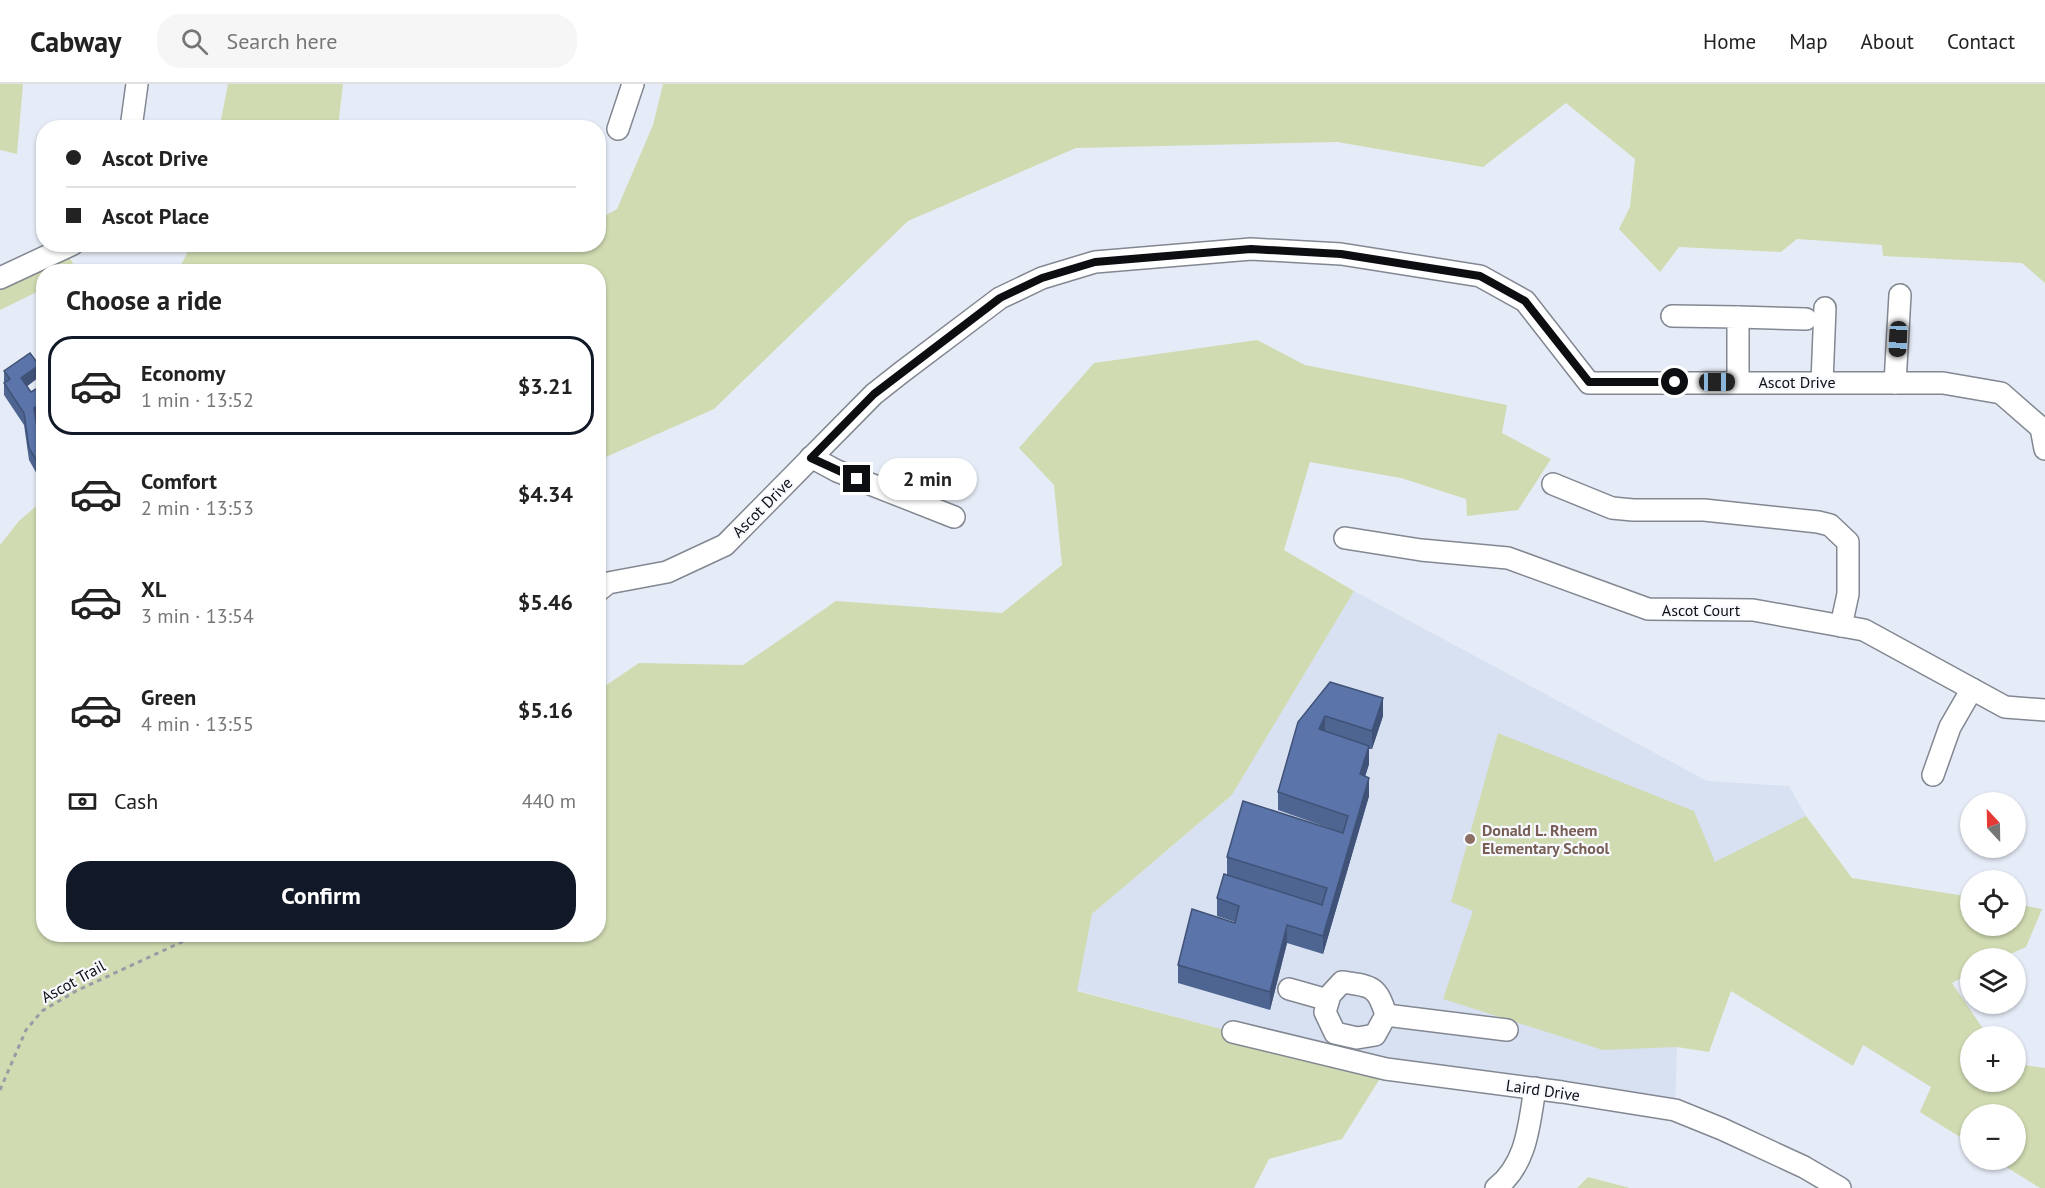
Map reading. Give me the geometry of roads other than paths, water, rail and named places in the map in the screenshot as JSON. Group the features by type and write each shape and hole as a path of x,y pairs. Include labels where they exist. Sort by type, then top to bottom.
{"street":[{"path":"132,120 137,84"},
{"path":"618,129 633,84"},
{"name":"Ascot Drive","path":"606,585 667,572 725,545 874,394 1000,298 1042,278 1095,262 1251,249 1341,254 1480,276 1525,301 1589,382 1943,383 2001,393 2041,428 2045,449"},
{"path":"0,278 56,252"},
{"path":"1895,383 1900,294"},
{"path":"1822,382 1825,308"},
{"path":"1672,316 1806,319"},
{"path":"1738,317 1738,382"},
{"path":"811,458 837,471 954,517"},
{"path":"1553,484 1611,508 1704,510 1830,525 1848,542 1848,594 1841,626"},
{"name":"Ascot Court","path":"1345,538 1421,550 1508,558 1648,609 1753,610 1864,630 2004,707 2045,710"},
{"path":"1933,776 1950,727 1972,689"},
{"path":"1375,1035 1357,1038 1335,1033 1325,1012 1330,995 1342,982 1368,985 1381,998 1386,1015 1375,1035 1386,1068"},
{"path":"1289,989 1328,1000"},
{"path":"1386,1015 1508,1030"},
{"name":"Laird Drive","path":"1233,1032 1386,1068 1675,1110 1804,1167 1840,1188"},
{"path":"1496,1188 1507,1179 1524,1150 1535,1089"}],"place":[{"name":"Donald L. Rheem Elementary School","path":"1470,839"}]}
